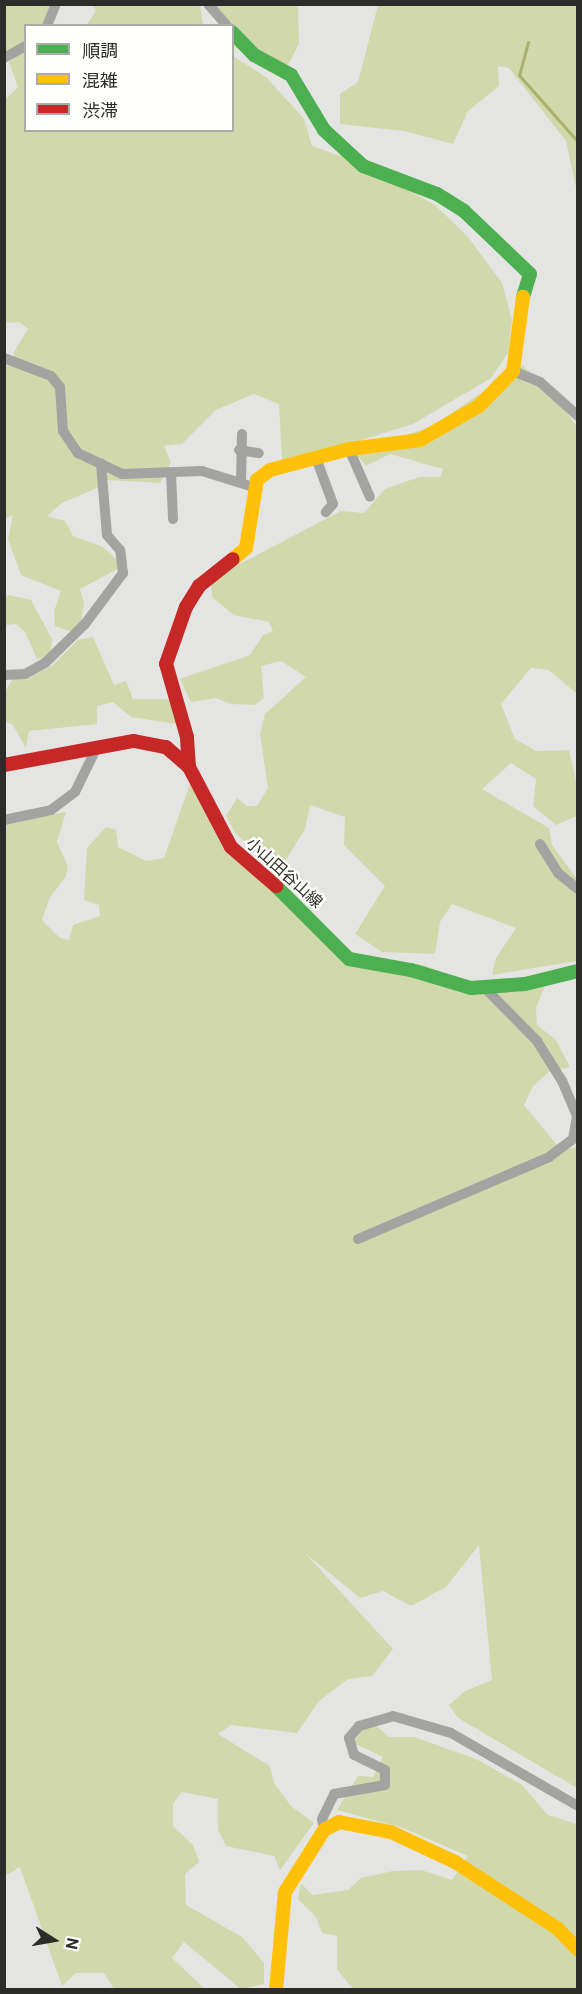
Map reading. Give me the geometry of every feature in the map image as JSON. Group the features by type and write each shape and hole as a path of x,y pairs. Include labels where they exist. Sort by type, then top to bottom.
{"street":[{"path":"48,24 56,4"},
{"path":"208,4 225,24"},
{"path":"4,358 51,376 60,387 63,431 68,442 122,474 202,471 247,484 270,470 349,449 420,440 436,433 479,405 513,371 519,342 518,312 530,274 464,211 437,194 363,166 324,130 291,75 254,55 234,34"},
{"path":"4,58 24,47"},
{"path":"513,371 540,382 578,416"},
{"path":"189,767 188,736 166,664 186,607 199,586 246,548 247,484 239,450 242,434"},
{"path":"349,449 370,497"},
{"path":"239,450 259,453"},
{"path":"316,458 333,504 326,512"},
{"path":"4,675 25,674 45,663 86,624 123,573 120,550 107,535 101,463"},
{"path":"171,473 173,519"},
{"name":"小山田谷山線","path":"4,765 134,741 155,743 176,754 189,767 231,847 296,903 342,955 374,966 411,970 458,987 485,988 578,971"},
{"path":"4,820 51,810 75,792 96,749"},
{"path":"540,844 558,873 578,889"},
{"path":"358,1239 549,1157 573,1140 577,1116 562,1081 537,1041 485,988"},
{"path":"324,1830 322,1819 334,1794 385,1785 385,1770 354,1755 349,1738 359,1726 393,1716 451,1733 578,1806"},
{"path":"276,1989 285,1892 324,1830 339,1822 359,1824 435,1852 555,1926 578,1950"}],"green space":[{"path":"90,4 200,5 203,24 88,24 96,10"},
{"path":"5,5 56,5 43,24 24,24 24,42 5,58"},
{"path":"213,5 298,5 299,44 281,78 234,47 234,24 230,24"},
{"path":"378,5 577,5 577,192 566,141 509,68 498,66 499,86 468,111 453,144 404,131 340,124 340,94 358,82"},
{"path":"24,50 24,132 234,132 234,57 266,77 304,119 312,146 358,162 435,205 468,237 502,283 512,320 508,353 491,378 413,424 303,458 282,459 279,404 254,394 216,410 182,444 164,446 171,462 160,483 105,480 102,486 62,503 47,516 65,521 73,536 103,547 123,566 80,589 84,603 81,623 73,632 55,626 54,611 61,591 21,575 8,539 13,515 5,519 5,366 15,364 14,352 28,329 19,322 5,323 4,94 7,98 18,87 9,62"},
{"path":"522,365 548,388 577,426 577,694 549,670 531,668 501,704 515,739 536,751 569,750 577,785 577,816 556,825 533,806 536,779 511,763 482,789 549,828 552,845 577,879 577,961 492,975 496,958 516,928 452,904 440,922 435,954 382,952 355,934 385,886 344,845 345,817 310,805 305,829 279,871 235,833 226,816 237,798 247,806 257,806 268,788 260,734 265,714 306,677 281,661 261,666 264,698 255,705 230,704 216,698 191,702 180,679 250,655 263,635 273,631 269,622 234,615 212,597 211,579 341,511 364,513 385,489 419,477 440,477 443,469 390,454 366,466 354,451 431,427"},
{"path":"9,595 31,600 52,639 50,657 37,659 25,632 16,624 5,625 5,598"},
{"path":"93,637 114,685 126,681 133,699 171,699 184,725 131,717 113,702 97,706 97,724 29,731 26,748 13,725 5,721 5,692 13,678 28,678 53,665 78,640"},
{"path":"192,778 231,841 335,955 424,965 469,984 546,983 536,1008 537,1025 556,1040 570,1067 549,1072 533,1086 524,1105 561,1150 577,1147 577,1788 458,1718 449,1705 465,1691 492,1680 479,1545 446,1587 411,1606 383,1591 360,1598 305,1553 393,1649 372,1676 348,1679 319,1701 297,1733 231,1725 218,1734 270,1766 274,1783 291,1806 314,1823 280,1870 274,1856 226,1846 218,1830 218,1799 182,1792 173,1804 173,1826 193,1845 199,1862 185,1874 186,1905 242,1937 264,1963 264,1984 241,1989 184,1942 172,1958 205,1989 114,1989 104,1973 76,1973 62,1986 20,1867 5,1876 5,824 66,812 57,842 68,866 66,877 50,897 42,920 60,938 69,940 73,925 100,916 99,905 84,900 87,848 106,827 116,830 118,847 146,861 164,858"},
{"path":"369,1719 389,1737 414,1737 476,1759 521,1784 548,1815 577,1824 577,1989 355,1989 350,1986 337,1969 337,1936 322,1933 316,1917 298,1899 301,1883 312,1895 348,1890 361,1878 393,1871 421,1870 452,1880 468,1856 403,1828 337,1810 358,1776 373,1777 383,1757 353,1743"}],"waterway":[{"path":"528,42 519,75 578,142"}],"traffic: fast":[{"path":"234,34 254,55 291,75 324,130 363,166 437,194 464,211 530,274 523,297"},
{"path":"276,886 349,959 411,970 471,988 525,984 578,971"}],"traffic: slow":[{"path":"233,559 246,548 257,480 270,470 349,449 420,440 479,406 513,371 523,297"},
{"path":"276,1990 285,1892 324,1830 339,1822 391,1832 455,1862 558,1929 578,1950"}],"traffic: jam":[{"path":"189,767 187,737 166,664 186,607 199,586 233,559"},
{"path":"4,765 134,741 166,747 189,767 231,847 276,886"}]}
